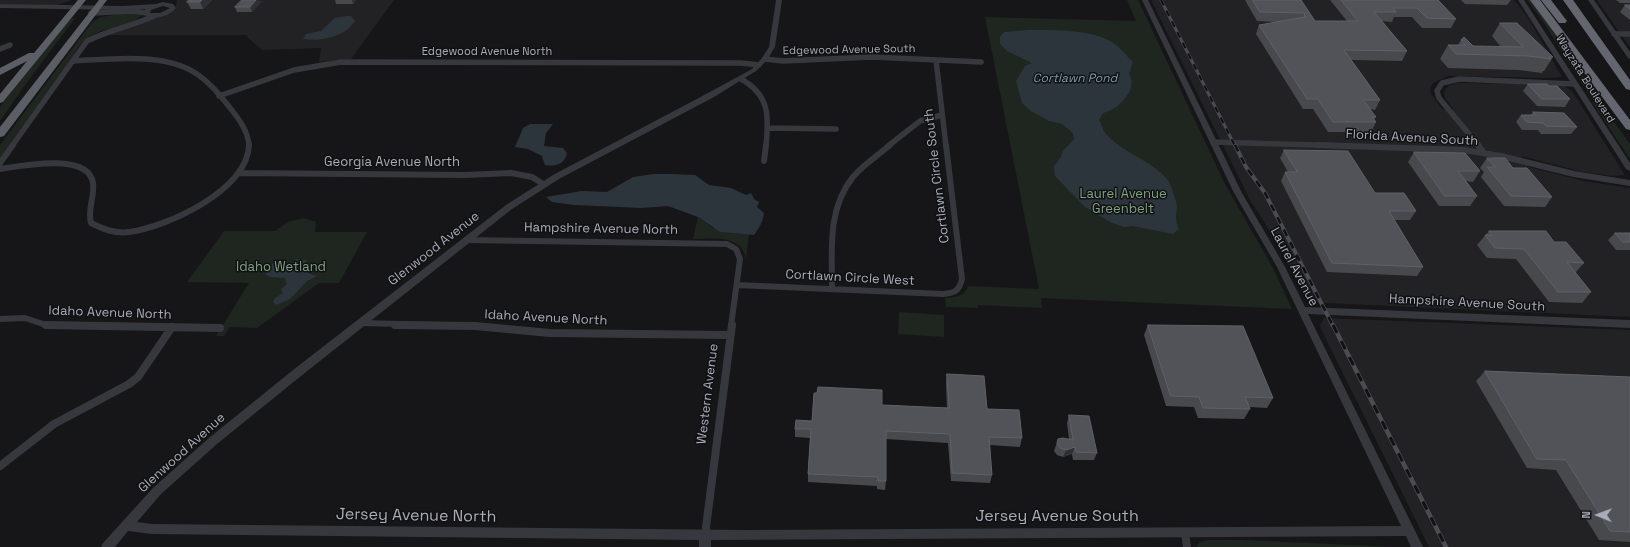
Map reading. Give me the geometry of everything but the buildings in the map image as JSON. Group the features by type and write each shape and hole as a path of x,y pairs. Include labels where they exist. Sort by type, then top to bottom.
{"highway":[{"path":"2,98 72,10 82,0"},
{"path":"0,134 103,0"},
{"path":"1535,0 1630,127"},
{"path":"1546,0 1581,50 1612,102"},
{"path":"1568,0 1630,87"},
{"path":"1580,0 1600,31 1608,55"},
{"path":"0,72 24,60 42,47"},
{"path":"0,81 5,84 6,88 2,98"}],"street":[{"path":"127,26 146,14 148,9 165,0"},
{"path":"762,62 775,37 779,0"},
{"name":"Laurel Avenue","path":"1145,0 1238,193 1275,256 1417,547"},
{"name":"Wayzata Boulevard","path":"1520,0 1630,169"},
{"path":"1591,0 1630,57"},
{"path":"0,12 94,10 173,3 170,12 154,16 137,24 105,32 94,37 85,44 0,163"},
{"path":"0,6 72,10"},
{"path":"94,10 113,14 134,11 154,16"},
{"path":"1614,34 1630,34"},
{"path":"0,49 10,45"},
{"name":"Edgewood Avenue South","path":"762,62 872,57 981,62"},
{"path":"0,169 53,164 73,165 82,168 90,173 93,179 89,210 91,223 102,230 115,232 146,229 183,214 213,196 238,173 249,152 248,136 237,118 219,96 195,72 174,64 145,60 74,60"},
{"name":"Cortlawn Circle South","path":"936,60 962,279 960,288"},
{"name":"Edgewood Avenue North","path":"219,96 308,65 341,62 762,62"},
{"name":"Glenwood Avenue","path":"107,547 157,491 186,464 361,323 509,207 543,184 741,79 762,62"},
{"path":"741,79 751,83 762,94 765,104 768,128 764,161"},
{"path":"1484,153 1439,98 1437,91 1442,83 1453,79 1468,79 1574,84"},
{"path":"832,289 835,214 843,190 863,168 919,120 931,116 942,115"},
{"path":"768,128 836,130"},
{"name":"Florida Avenue South","path":"1213,142 1453,149 1484,153 1574,174 1630,183"},
{"name":"Georgia Avenue North","path":"238,173 465,175 511,173 532,177 543,184"},
{"name":"Hampshire Avenue North","path":"466,240 720,242 734,247"},
{"name":"Western Avenue","path":"705,547 740,260 738,251 734,247"},
{"name":"Cortlawn Circle West","path":"737,285 943,294 954,292 960,288"},
{"name":"Hampshire Avenue South","path":"1302,310 1630,324"},
{"name":"Idaho Avenue North","path":"0,319 25,318 50,326 220,328"},
{"name":"Idaho Avenue North","path":"361,323 388,325 475,326 550,333 730,335"},
{"path":"0,466 60,420 117,393 132,383 140,374 172,327"},
{"name":"Jersey Avenue North","path":"126,526 152,529 706,535"},
{"name":"Jersey Avenue South","path":"706,535 1410,531"},
{"path":"1185,532 1187,547"}],"shaded area":[{"path":"0,0 72,0 57,5 41,5 0,4"},
{"path":"177,0 394,0 351,59 319,62 321,48 262,50 247,37 248,35 102,35 175,9"},
{"path":"1151,0 1514,0 1527,16 1562,77 1448,76 1433,83 1430,88 1431,94 1442,109 1454,110 1445,98 1444,92 1448,86 1458,83 1555,85 1564,86 1572,91 1625,175 1612,176 1579,171 1521,156 1529,167 1584,181 1630,188 1630,317 1327,303 1316,302 1310,299 1304,294 1278,244 1250,200"},
{"path":"1597,0 1630,0 1630,47 1615,26"},
{"path":"1324,318 1630,330 1630,547 1429,547 1322,331 1320,325"}],"green space":[{"name":"Laurel Avenue Greenbelt","path":"1127,0 1138,0 1225,184 1273,268 1292,309 1041,298 1042,308 978,305 978,308 946,307 945,298 959,296 965,292 968,286 1039,289 985,17 1136,21"},
{"path":"1527,0 1532,0 1552,27 1603,107 1630,144 1630,159 1592,102 1594,102 1542,20"},
{"path":"132,12 142,15 127,24 102,31 87,38 76,51 0,158 0,145 92,22 101,17"},
{"path":"72,18 75,18 0,121 0,107 48,44"},
{"path":"698,217 711,227 728,233 749,234 746,259 739,245 732,242 717,239 693,239"},
{"name":"Idaho Wetland","path":"304,218 316,222 315,232 367,232 339,283 319,283 257,328 230,327 224,336 216,336 249,283 187,282 224,231 275,231 288,222"},
{"path":"899,312 944,315 944,337 898,334"},
{"path":"1207,540 1244,540 1394,547 1196,547 1200,542"}],"water":[{"path":"351,16 355,21 339,35 317,40 303,39 306,34 321,31 335,18"},
{"name":"Cortlawn Pond","path":"1028,30 1070,31 1092,34 1117,45 1133,62 1129,74 1131,86 1129,92 1115,108 1103,113 1099,120 1105,132 1113,141 1154,167 1168,180 1177,206 1176,221 1179,229 1173,234 1133,226 1124,227 1112,223 1085,207 1055,176 1054,166 1061,157 1063,151 1074,139 1073,133 1062,124 1049,121 1031,111 1022,103 1016,81 1025,66 1032,63 1007,51 1000,44 1000,37 1004,32"},
{"path":"530,124 553,124 546,133 544,146 563,148 567,153 562,162 552,166 545,165 542,156 528,149 515,147 523,128"},
{"path":"654,174 695,175 709,185 731,188 746,195 751,193 754,199 759,202 757,207 764,213 763,219 754,235 720,232 698,217 668,206 641,208 574,205 552,202 546,197 582,191 607,192 633,177"},
{"path":"296,259 307,260 306,264 311,263 311,266 314,267 307,269 308,273 317,276 307,281 290,299 276,305 273,302 275,298 283,293 281,289 287,284 285,281 286,278 270,277 265,274 274,262 293,263"}],"railway":[{"path":"1161,0 1235,146"},
{"path":"1235,145 1246,167 1265,193 1333,326"},
{"path":"1333,325 1446,547"}]}
